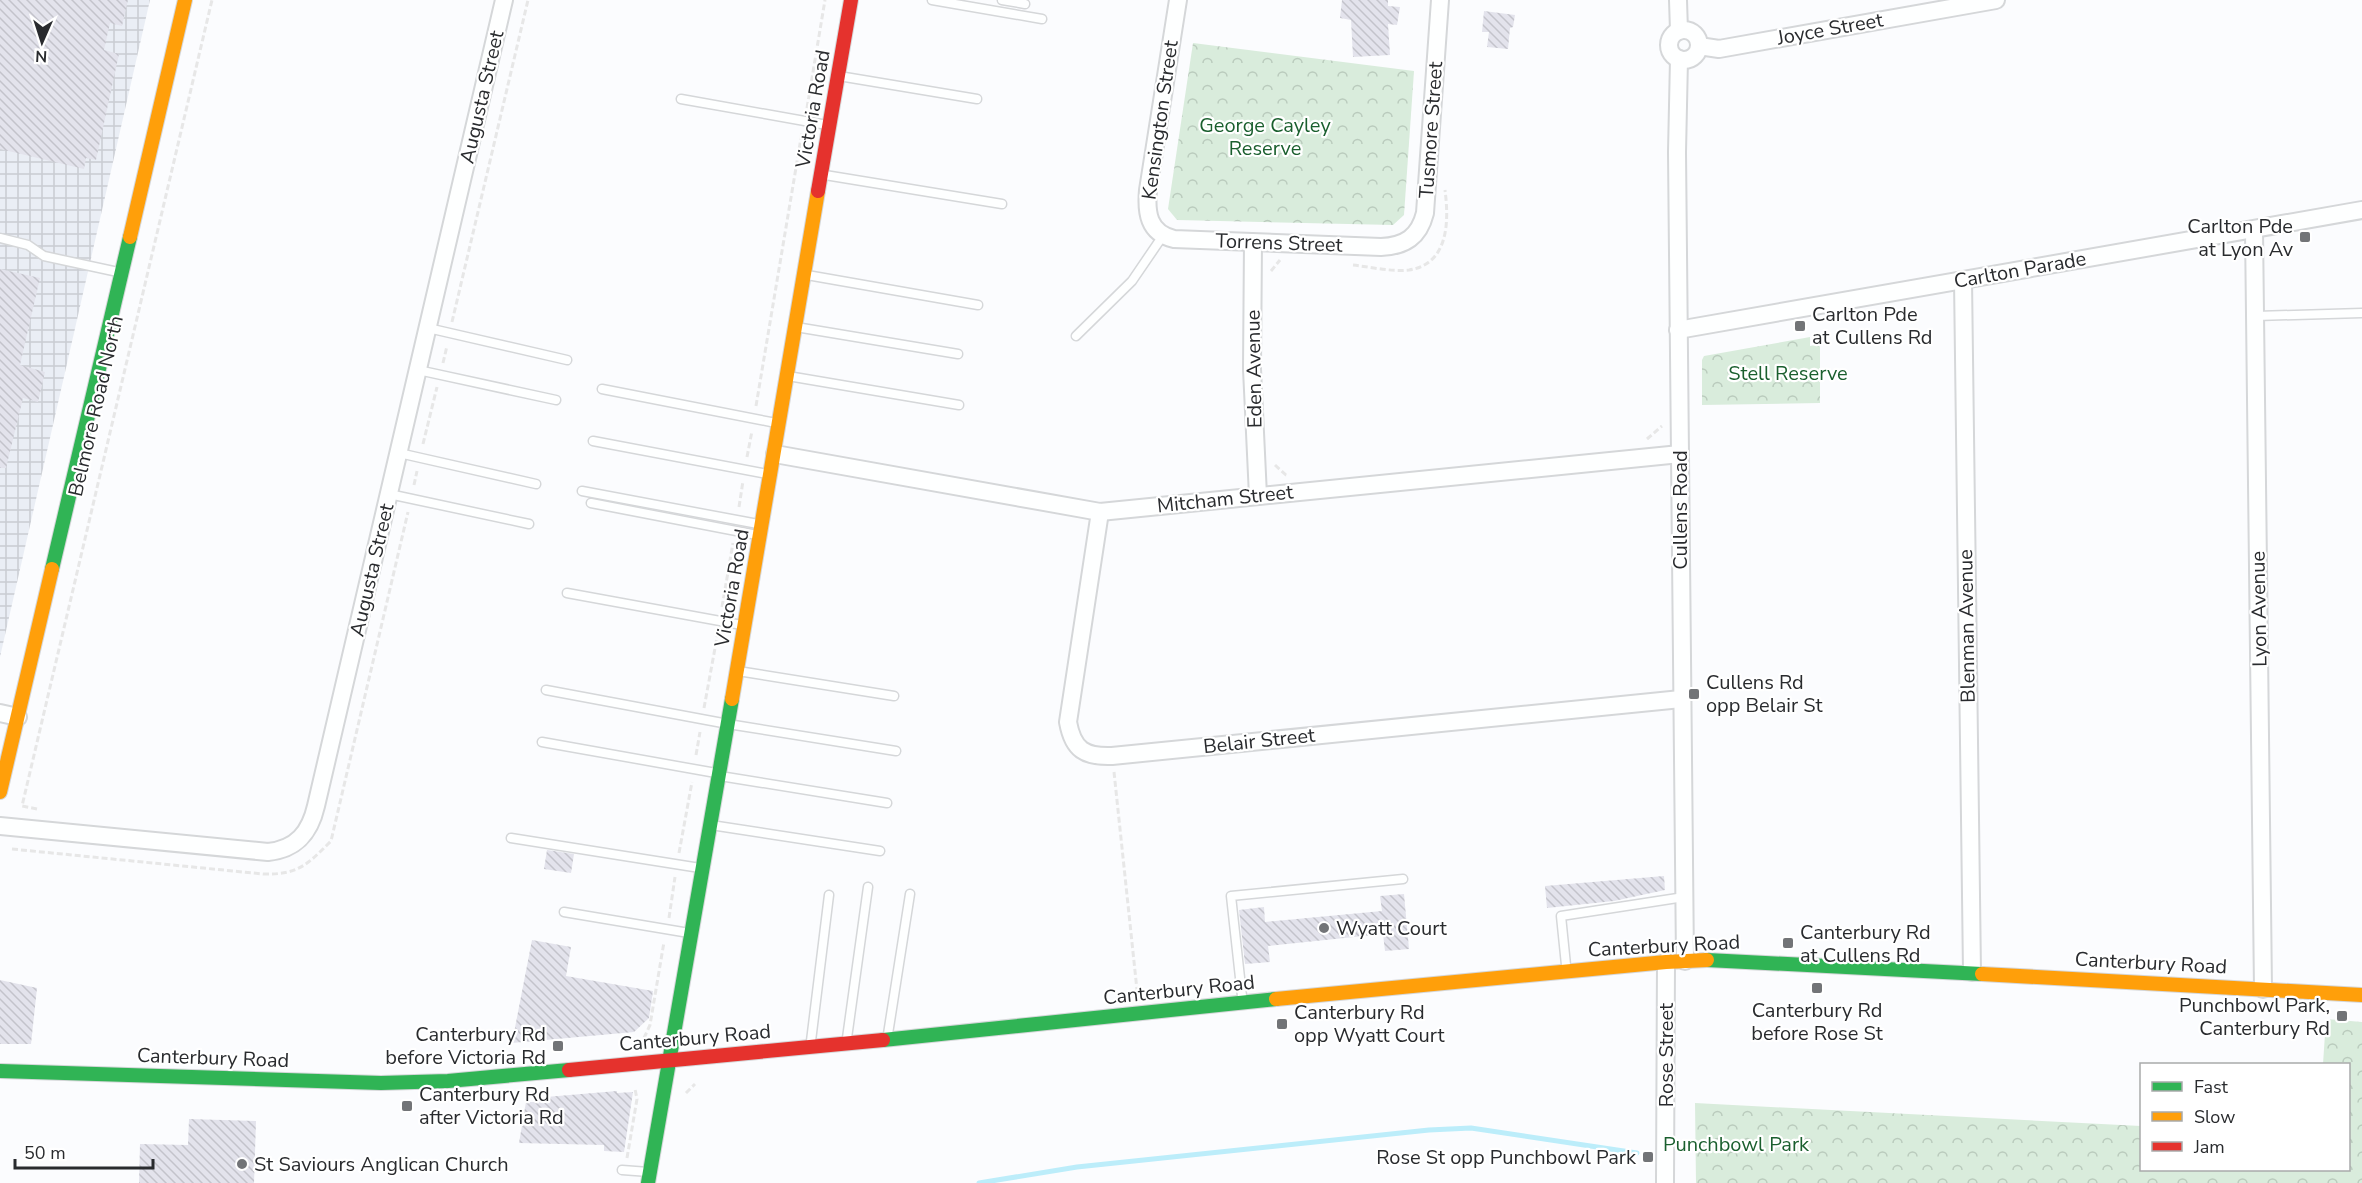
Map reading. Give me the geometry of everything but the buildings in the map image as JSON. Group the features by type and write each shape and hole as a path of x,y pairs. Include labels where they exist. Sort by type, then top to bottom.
{"main road":[{"name":"Belmore Road North","path":"0,792 186,0"},
{"name":"Victoria Road","path":"649,1178 851,0"},
{"name":"Canterbury Road","path":"0,1071 381,1083 460,1080 810,1048 1243,1002 1685,961 1721,960 1972,972 2362,995"}],"street":[{"name":"Augusta Street","path":"0,826 268,852 289,848 308,831 313,821 504,0"},
{"name":"Kensington Street","path":"1162,237 1149,218 1148,197 1178,0"},
{"name":"Tusmore Street","path":"1395,246 1407,242 1416,234 1422,226 1425,213 1440,0"},
{"path":"1678,0 1679,31"},
{"name":"Joyce Street","path":"1699,46 1719,49 1995,0"},
{"path":"1679,31 1691,32 1697,38 1699,46 1692,58 1679,59 1671,53 1669,48 1671,38 1679,31"},
{"name":"Cullens Road","path":"1679,59 1678,330 1685,961"},
{"name":"Carlton Parade","path":"1678,330 2362,210"},
{"name":"Lyon Avenue","path":"2254,230 2263,989"},
{"name":"Torrens Street","path":"1162,237 1253,243 1395,246"},
{"name":"Eden Avenue","path":"1253,243 1252,369 1258,496"},
{"name":"Blenman Avenue","path":"1963,280 1972,972"},
{"name":"Mitcham Street","path":"774,454 1100,512 1680,454"},
{"name":"Belair Street","path":"1100,512 1068,722 1073,740 1085,753 1098,757 1112,756 1681,699"},
{"path":"0,713 18,717"},
{"name":"Rose Street","path":"1665,1183 1666,962"}],"lane":[{"path":"932,0 1042,19"},
{"path":"1002,0 1025,4"},
{"path":"839,76 977,99"},
{"path":"681,99 830,126"},
{"path":"822,174 1002,204"},
{"path":"1076,336 1132,281 1162,237"},
{"path":"0,238 28,245 44,256 122,273"},
{"path":"805,275 978,305"},
{"path":"2256,316 2362,313"},
{"path":"796,327 958,354"},
{"path":"428,328 567,360"},
{"path":"418,370 556,400"},
{"path":"788,376 959,405"},
{"path":"602,389 779,423"},
{"path":"593,441 771,474"},
{"path":"399,453 536,484"},
{"path":"582,491 761,531"},
{"path":"389,494 529,524"},
{"path":"591,503 761,531"},
{"path":"567,593 745,626"},
{"path":"737,671 894,696"},
{"path":"546,690 728,724 896,751"},
{"path":"542,742 887,803"},
{"path":"711,825 880,851"},
{"path":"511,838 703,868"},
{"path":"1243,1002 1231,896 1403,879"},
{"path":"846,1044 868,887"},
{"path":"887,1040 910,894"},
{"path":"810,1048 829,895"},
{"path":"1566,971 1561,916 1684,897"},
{"path":"564,912 692,934"},
{"path":"623,1170 649,1178"}],"path":[{"name":"Belmore Road North","path":"37,809 22,806 212,0"},
{"path":"1345,264 1408,270 1421,267 1432,259 1441,248 1448,222 1445,182"},
{"path":"1269,273 1281,260"},
{"path":"1640,439 1649,438 1663,425"},
{"path":"1274,464 1286,475 1297,474"},
{"path":"1112,756 1138,991"},
{"path":"623,1170 637,1099 635,1089"}],"shaded area":[{"path":"0,0 150,0 0,657"}],"green space":[{"name":"George Cayley Reserve","path":"1193,43 1414,71 1404,215 1393,225 1177,220 1168,209"},
{"name":"Stell Reserve","path":"1810,337 1810,346 1820,344 1820,403 1702,405 1702,360 1704,356"},
{"name":"Punchbowl Park","path":"2326,1019 2362,1022 2362,1183 1696,1183 1695,1103 2140,1126 2140,1171 2350,1171 2350,1063 2323,1063"}],"waterway":[{"path":"979,1183 1077,1167 1429,1130 1471,1128 1637,1153"}],"traffic: fast":[{"path":"52,569 130,237"},
{"path":"648,1183 732,699"},
{"path":"1707,960 1982,974"},
{"path":"883,1040 1276,999"},
{"path":"0,1071 381,1083 448,1081 569,1070"}],"traffic: slow":[{"path":"130,237 185,0"},
{"path":"732,699 818,191"},
{"path":"0,792 52,569"},
{"path":"1276,999 1707,960"},
{"path":"1982,974 2362,995"}],"traffic: jam":[{"path":"818,191 851,0"},
{"path":"569,1070 883,1040"}],"place":[{"name":"Carlton Pde at Lyon Av","path":"2305,237"},
{"name":"Carlton Pde at Cullens Rd","path":"1800,326"},
{"name":"Cullens Rd opp Belair St","path":"1694,694"},
{"name":"Wyatt Court","path":"1324,928"},
{"name":"Canterbury Rd at Cullens Rd","path":"1788,943"},
{"name":"Canterbury Rd before Rose St","path":"1817,988"},
{"name":"Punchbowl Park, Canterbury Rd","path":"2342,1016"},
{"name":"Canterbury Rd opp Wyatt Court","path":"1282,1024"},
{"name":"Canterbury Rd before Victoria Rd","path":"558,1046"},
{"name":"Canterbury Rd after Victoria Rd","path":"407,1106"},
{"name":"Rose St opp Punchbowl Park","path":"1648,1157"},
{"name":"St Saviours Anglican Church","path":"242,1164"}]}
